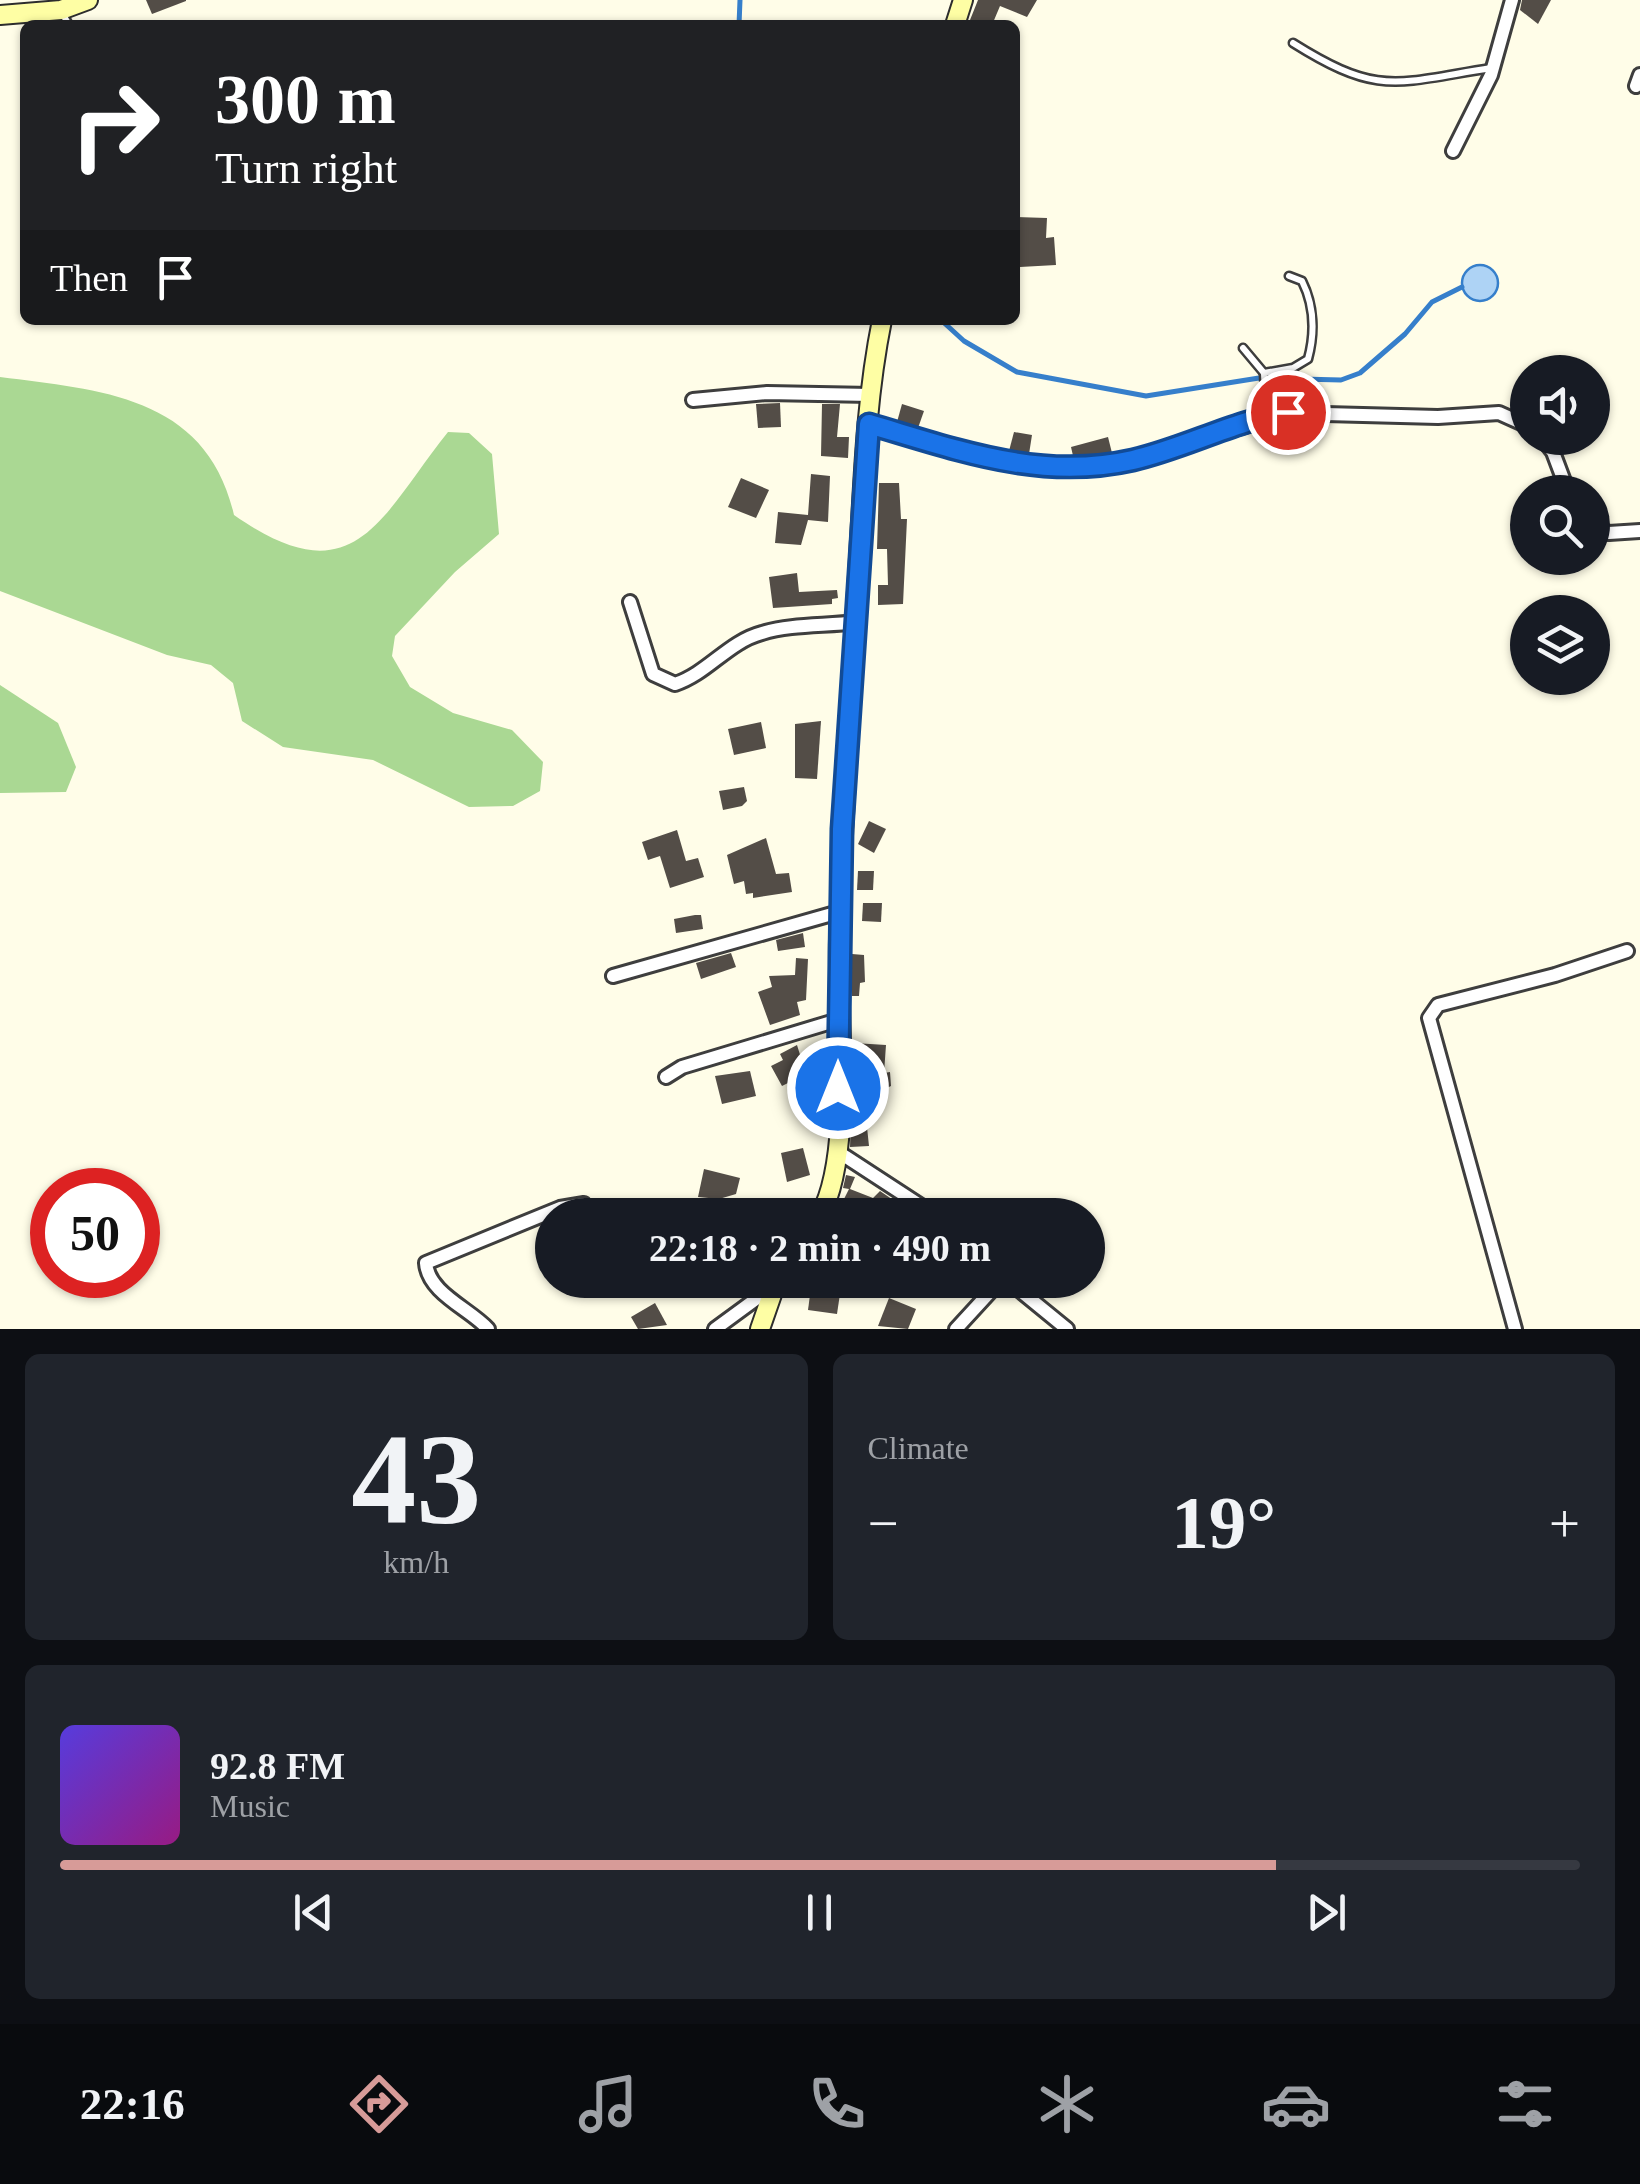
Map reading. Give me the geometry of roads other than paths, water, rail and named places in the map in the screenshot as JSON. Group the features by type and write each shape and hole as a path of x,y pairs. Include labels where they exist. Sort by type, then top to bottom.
{"main road":[{"path":"0,15 65,18 88,0"},
{"path":"828,1198 840,1153 839,912 869,424 881,325"},
{"path":"760,1329 770,1298"}],"street":[{"path":"1453,151 1494,67 1512,0"},
{"path":"693,400 767,392 872,395"},
{"path":"869,424 985,458 1074,470 1136,459 1266,416 1499,413 1510,418"},
{"path":"1610,533 1640,531"},
{"path":"630,602 653,674 675,684 694,678 723,652 761,633 856,622"},
{"path":"613,976 839,912"},
{"path":"1515,1329 1429,1018 1438,1005 1555,975 1626,951"},
{"path":"666,1077 682,1067 838,1020"},
{"path":"840,1153 908,1198"},
{"path":"488,1329 450,1298 427,1273 426,1264 535,1218"},
{"path":"715,1329 756,1298"},
{"path":"956,1329 986,1298"},
{"path":"1025,1298 1067,1329"}],"lane":[{"path":"1293,42 1354,78 1377,83 1494,67"},
{"path":"1264,372 1293,368 1308,360 1312,346 1312,300 1302,281 1289,276"},
{"path":"1243,348 1264,372 1266,416"}],"water":[{"path":"1480,265 1493,270 1498,283 1493,296 1480,301 1467,296 1462,283 1467,270"}],"waterway":[{"path":"739,20 740,0"},
{"path":"946,325 964,341 1017,372 1146,396 1259,378 1341,380 1360,373 1405,334 1432,302 1462,287"}]}
